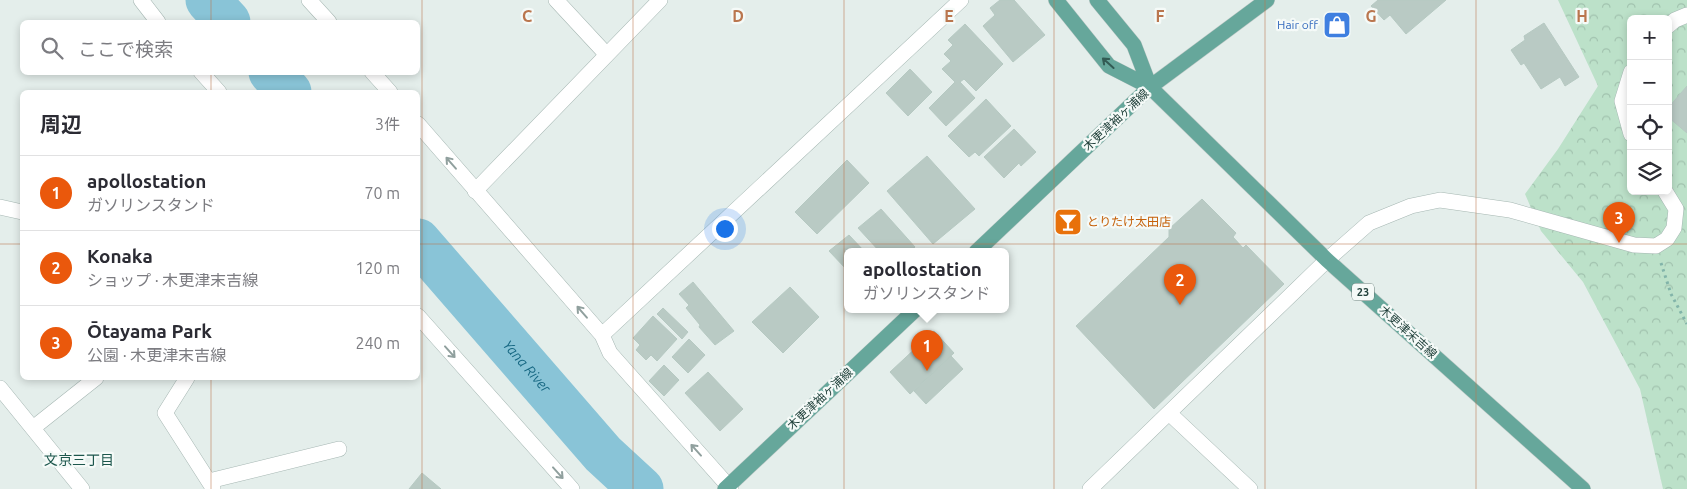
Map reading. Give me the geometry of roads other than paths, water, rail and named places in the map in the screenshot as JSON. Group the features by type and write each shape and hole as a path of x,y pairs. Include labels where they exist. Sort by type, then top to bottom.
{"main road":[{"path":"1056,0 1109,66 1150,87"},
{"path":"1097,0 1134,45 1150,87"},
{"name":"木更津袖ヶ浦線","path":"980,248 1150,87 1267,0"},
{"name":"木更津末吉線","path":"1150,87 1327,260 1583,489"},
{"name":"木更津袖ヶ浦線","path":"728,488 912,313"}],"street":[{"path":"141,0 156,20"},
{"path":"309,0 327,20"},
{"path":"556,0 608,55"},
{"path":"475,191 660,0"},
{"path":"602,335 961,0"},
{"path":"1672,23 1687,15"},
{"path":"204,75 217,90"},
{"path":"375,75 388,90"},
{"path":"1627,85 1622,101 1627,119"},
{"path":"420,126 602,335 610,353 728,488"},
{"path":"1090,489 1327,260 1369,223 1411,206 1440,200 1510,210 1634,246 1656,246 1668,239 1674,228 1676,209 1667,195"},
{"path":"0,207 20,212"},
{"path":"420,318 572,489"},
{"path":"33,428 93,380"},
{"path":"186,380 165,413 211,485 339,450"},
{"path":"0,388 82,489"},
{"path":"1169,413 1250,489"}],"waterway":[{"name":"Yana River","path":"208,0 226,20"},
{"name":"Yana River","path":"274,75 287,90"},
{"name":"Yana River","path":"420,243 603,454 641,489"}],"place":[{"name":"Hair off","path":"1337,25"},
{"name":"とりたけ太田店","path":"1068,222"},
{"name":"Ōtayama Park","path":"1619,243"},
{"name":"Konaka","path":"1180,305"},
{"name":"apollostation","path":"927,371"}],"district":[{"name":"文京三丁目","path":"79,460"}]}
